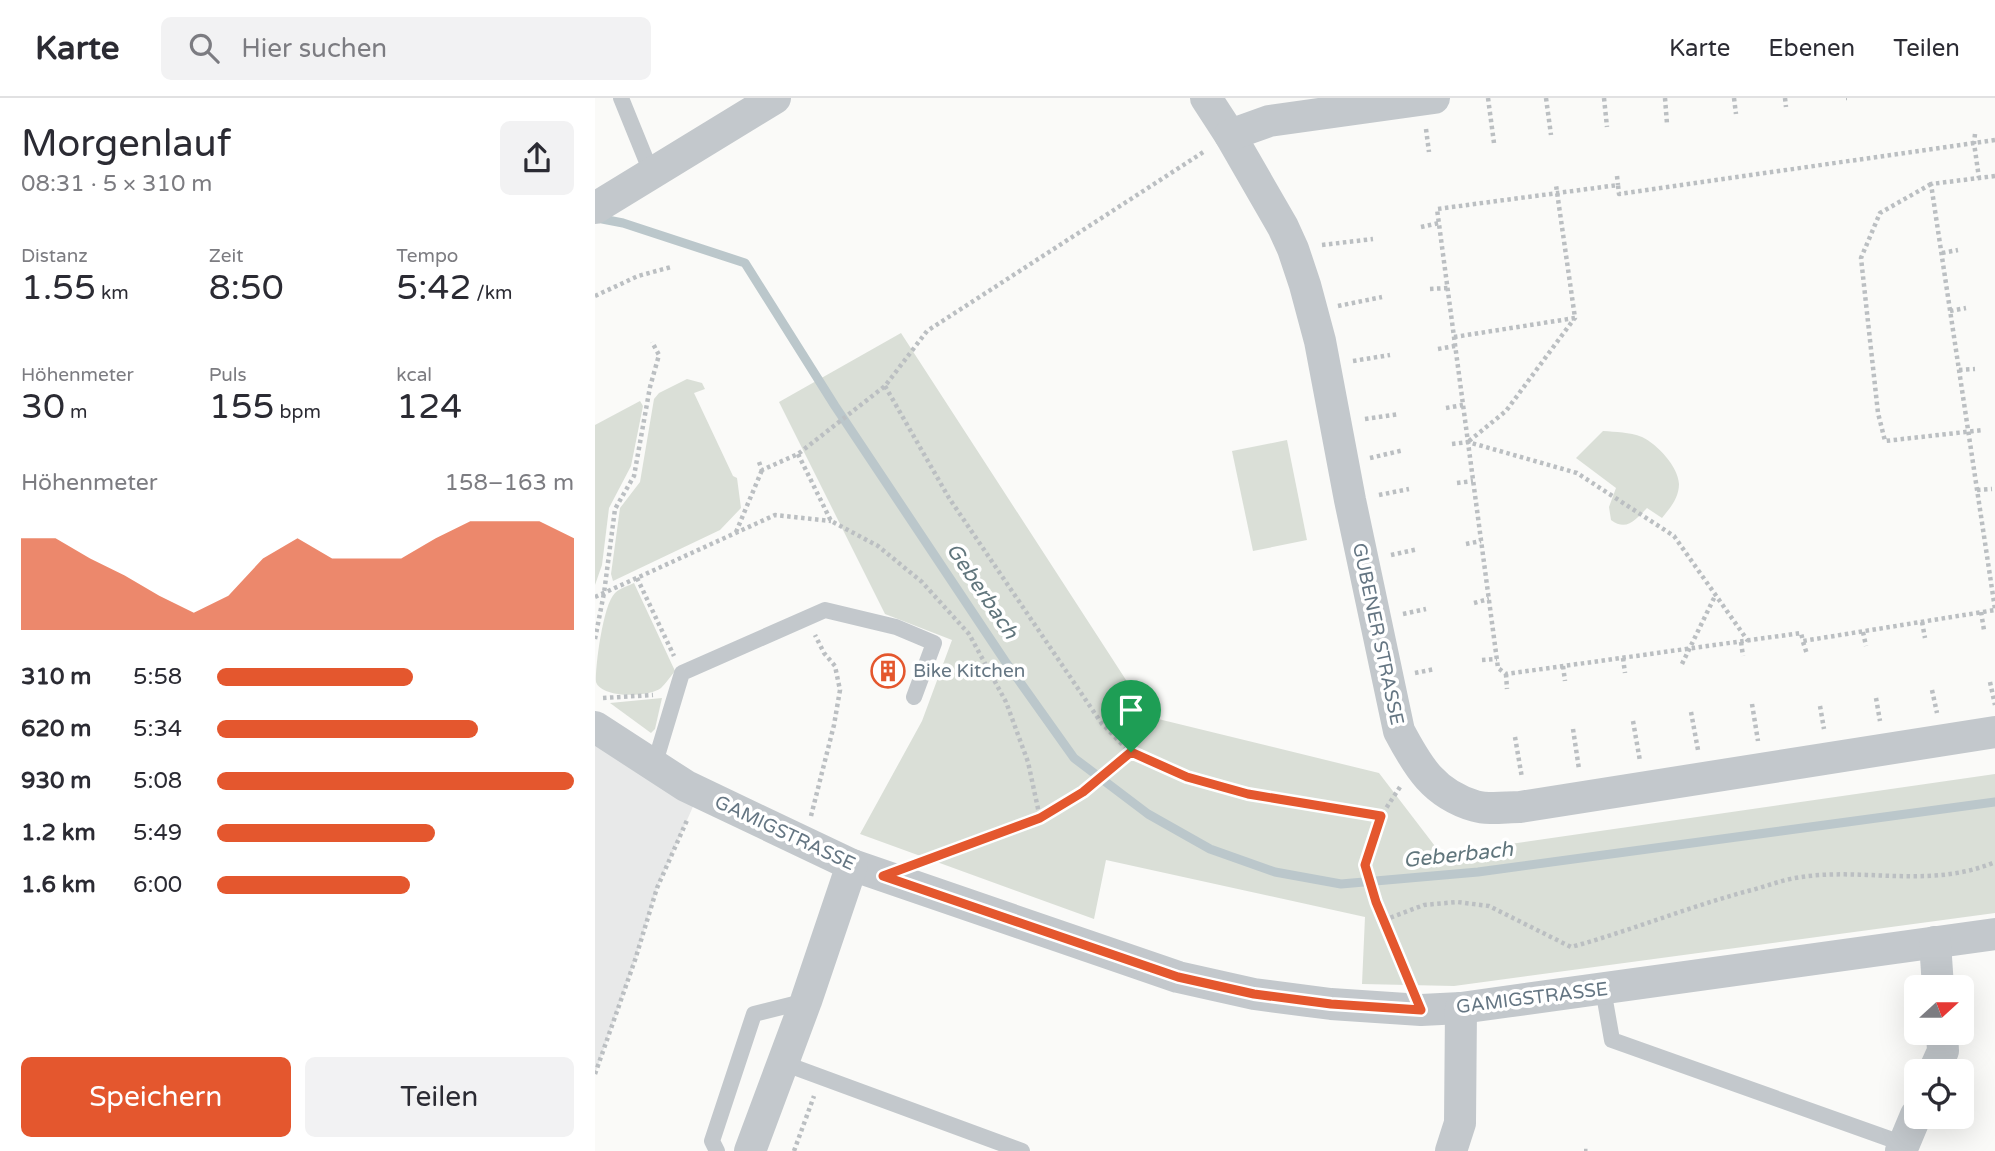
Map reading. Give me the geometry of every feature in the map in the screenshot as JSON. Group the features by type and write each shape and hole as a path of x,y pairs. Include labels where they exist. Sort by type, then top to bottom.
{"street":[{"path":"596,208 775,98"},
{"name":"GUBENER STRASSE","path":"1206,98 1230,135 1293,249 1325,366 1357,537 1399,731 1415,763 1438,789 1477,807 1527,806 1995,732"},
{"path":"1230,135 1269,121 1428,99"},
{"name":"GAMIGSTRASSE","path":"597,712 654,766 699,793 852,865 1178,977 1280,998 1421,1010 1461,1008 1995,934"},
{"path":"750,1151 806,1001 852,865"},
{"path":"1935,942 1937,975"},
{"path":"1451,1151 1460,1123 1461,1008"},
{"path":"1903,1148 1910,1129"}],"lane":[{"path":"621,98 651,172"},
{"path":"654,766 682,673 825,610 896,627 934,643 914,697"},
{"path":"1603,989 1612,1040 1903,1148"},
{"path":"717,1151 712,1140 754,1014 806,1001"},
{"path":"783,1063 1022,1151"}],"path":[{"path":"1488,98 1494,143"},
{"path":"1546,98 1551,135"},
{"path":"1604,98 1607,127"},
{"path":"1665,98 1667,124"},
{"path":"1734,98 1736,114"},
{"path":"1785,98 1786,107"},
{"path":"1975,134 1979,178"},
{"path":"762,470 798,454 885,386 927,331 1230,135"},
{"path":"1617,176 1619,194 1995,140"},
{"path":"1915,142 1916,151"},
{"path":"1858,150 1859,159"},
{"path":"1796,159 1796,168"},
{"path":"1738,167 1739,177"},
{"path":"1678,176 1678,185"},
{"path":"1983,430 1885,441 1878,413 1861,258 1880,213 1931,184 1995,176"},
{"path":"1803,641 1995,609 1931,184"},
{"path":"1468,442 1506,411 1575,318 1556,185"},
{"path":"1437,209 1618,185"},
{"path":"1496,193 1498,201"},
{"path":"1437,202 1498,668 1506,674 1801,633 1807,654"},
{"path":"1421,227 1439,223"},
{"path":"1293,249 1374,239"},
{"path":"1942,253 1958,250"},
{"path":"595,296 638,276 671,267"},
{"path":"1430,289 1448,288"},
{"path":"1312,311 1382,297"},
{"path":"1951,311 1966,308"},
{"path":"1454,337 1575,318"},
{"path":"595,639 615,509 634,476 650,387 659,355 652,342"},
{"path":"1438,349 1455,346"},
{"path":"1325,366 1390,355"},
{"path":"1959,370 1975,369"},
{"path":"885,386 949,498 1102,724 1131,752 1187,777 1248,794 1381,816 1365,865 1376,902 1421,1010"},
{"path":"1446,408 1463,405"},
{"path":"1452,444 1468,442 1577,473 1674,537 1748,640"},
{"path":"736,533 762,470 759,462"},
{"path":"1457,484 1473,481"},
{"path":"1977,490 1991,489"},
{"path":"595,597 775,515 831,521"},
{"path":"1466,544 1481,541"},
{"path":"1986,550 1995,549"},
{"path":"637,578 682,673"},
{"path":"1682,664 1716,595"},
{"path":"1474,603 1489,599"},
{"path":"1981,612 1984,630"},
{"path":"807,618 824,653 835,666 840,690 811,816"},
{"path":"1922,622 1924,638"},
{"path":"1863,632 1866,646"},
{"path":"1741,642 1743,656"},
{"path":"1623,658 1625,673"},
{"path":"1482,660 1497,659"},
{"path":"1563,666 1565,681"},
{"path":"1506,674 1507,689"},
{"path":"1990,682 1995,707"},
{"path":"597,712 676,691"},
{"path":"1752,704 1763,769"},
{"path":"1691,712 1702,778"},
{"path":"1633,721 1644,788"},
{"path":"1573,729 1584,797"},
{"path":"1515,737 1527,806"},
{"path":"883,876 1040,818 1083,792 1131,752"},
{"path":"595,1074 657,888 699,793"},
{"path":"1384,920 1424,905 1457,902 1489,906 1571,947 1722,898 1795,878 1828,875 1941,877 1976,870 1995,862"},
{"path":"794,1151 821,1077"}],"shaded area":[{"path":"901,333 1150,717 1379,773 1441,854 1995,774 1995,913 1454,986 1362,984 1365,917 1106,860 1094,919 860,834 922,721 952,640 885,614 779,402"},
{"path":"687,379 702,383 705,389 694,393 733,476 737,478 741,508 720,530 613,581 611,574 620,508 640,482 654,399 659,393"},
{"path":"640,401 643,406 631,466 609,508 602,565 595,585 595,425"},
{"path":"1603,431 1642,437 1660,450 1671,463 1678,477 1679,489 1662,518 1647,508 1631,523 1622,525 1611,520 1609,507 1616,488 1576,458"},
{"path":"1287,440 1307,540 1253,551 1232,451"},
{"path":"634,583 675,671 661,688 655,691 637,695 616,694 600,688 596,682 601,636 611,599 617,591"},
{"path":"662,698 655,729 651,733 610,703"},
{"path":"595,727 699,793 657,888 595,1074"}],"waterway":[{"name":"Geberbach","path":"597,218 623,223 745,263 835,406 1005,661 1074,758 1148,814 1210,849 1275,872 1341,884 1478,872 1995,802"}],"place":[{"name":"Bike Kitchen","path":"888,671"}],"route":[{"path":"1131,752 1187,777 1248,794 1381,816 1365,865 1376,902 1421,1010 1331,1004 1254,994 1178,977 883,876 1040,818 1083,792 1131,752"}]}
